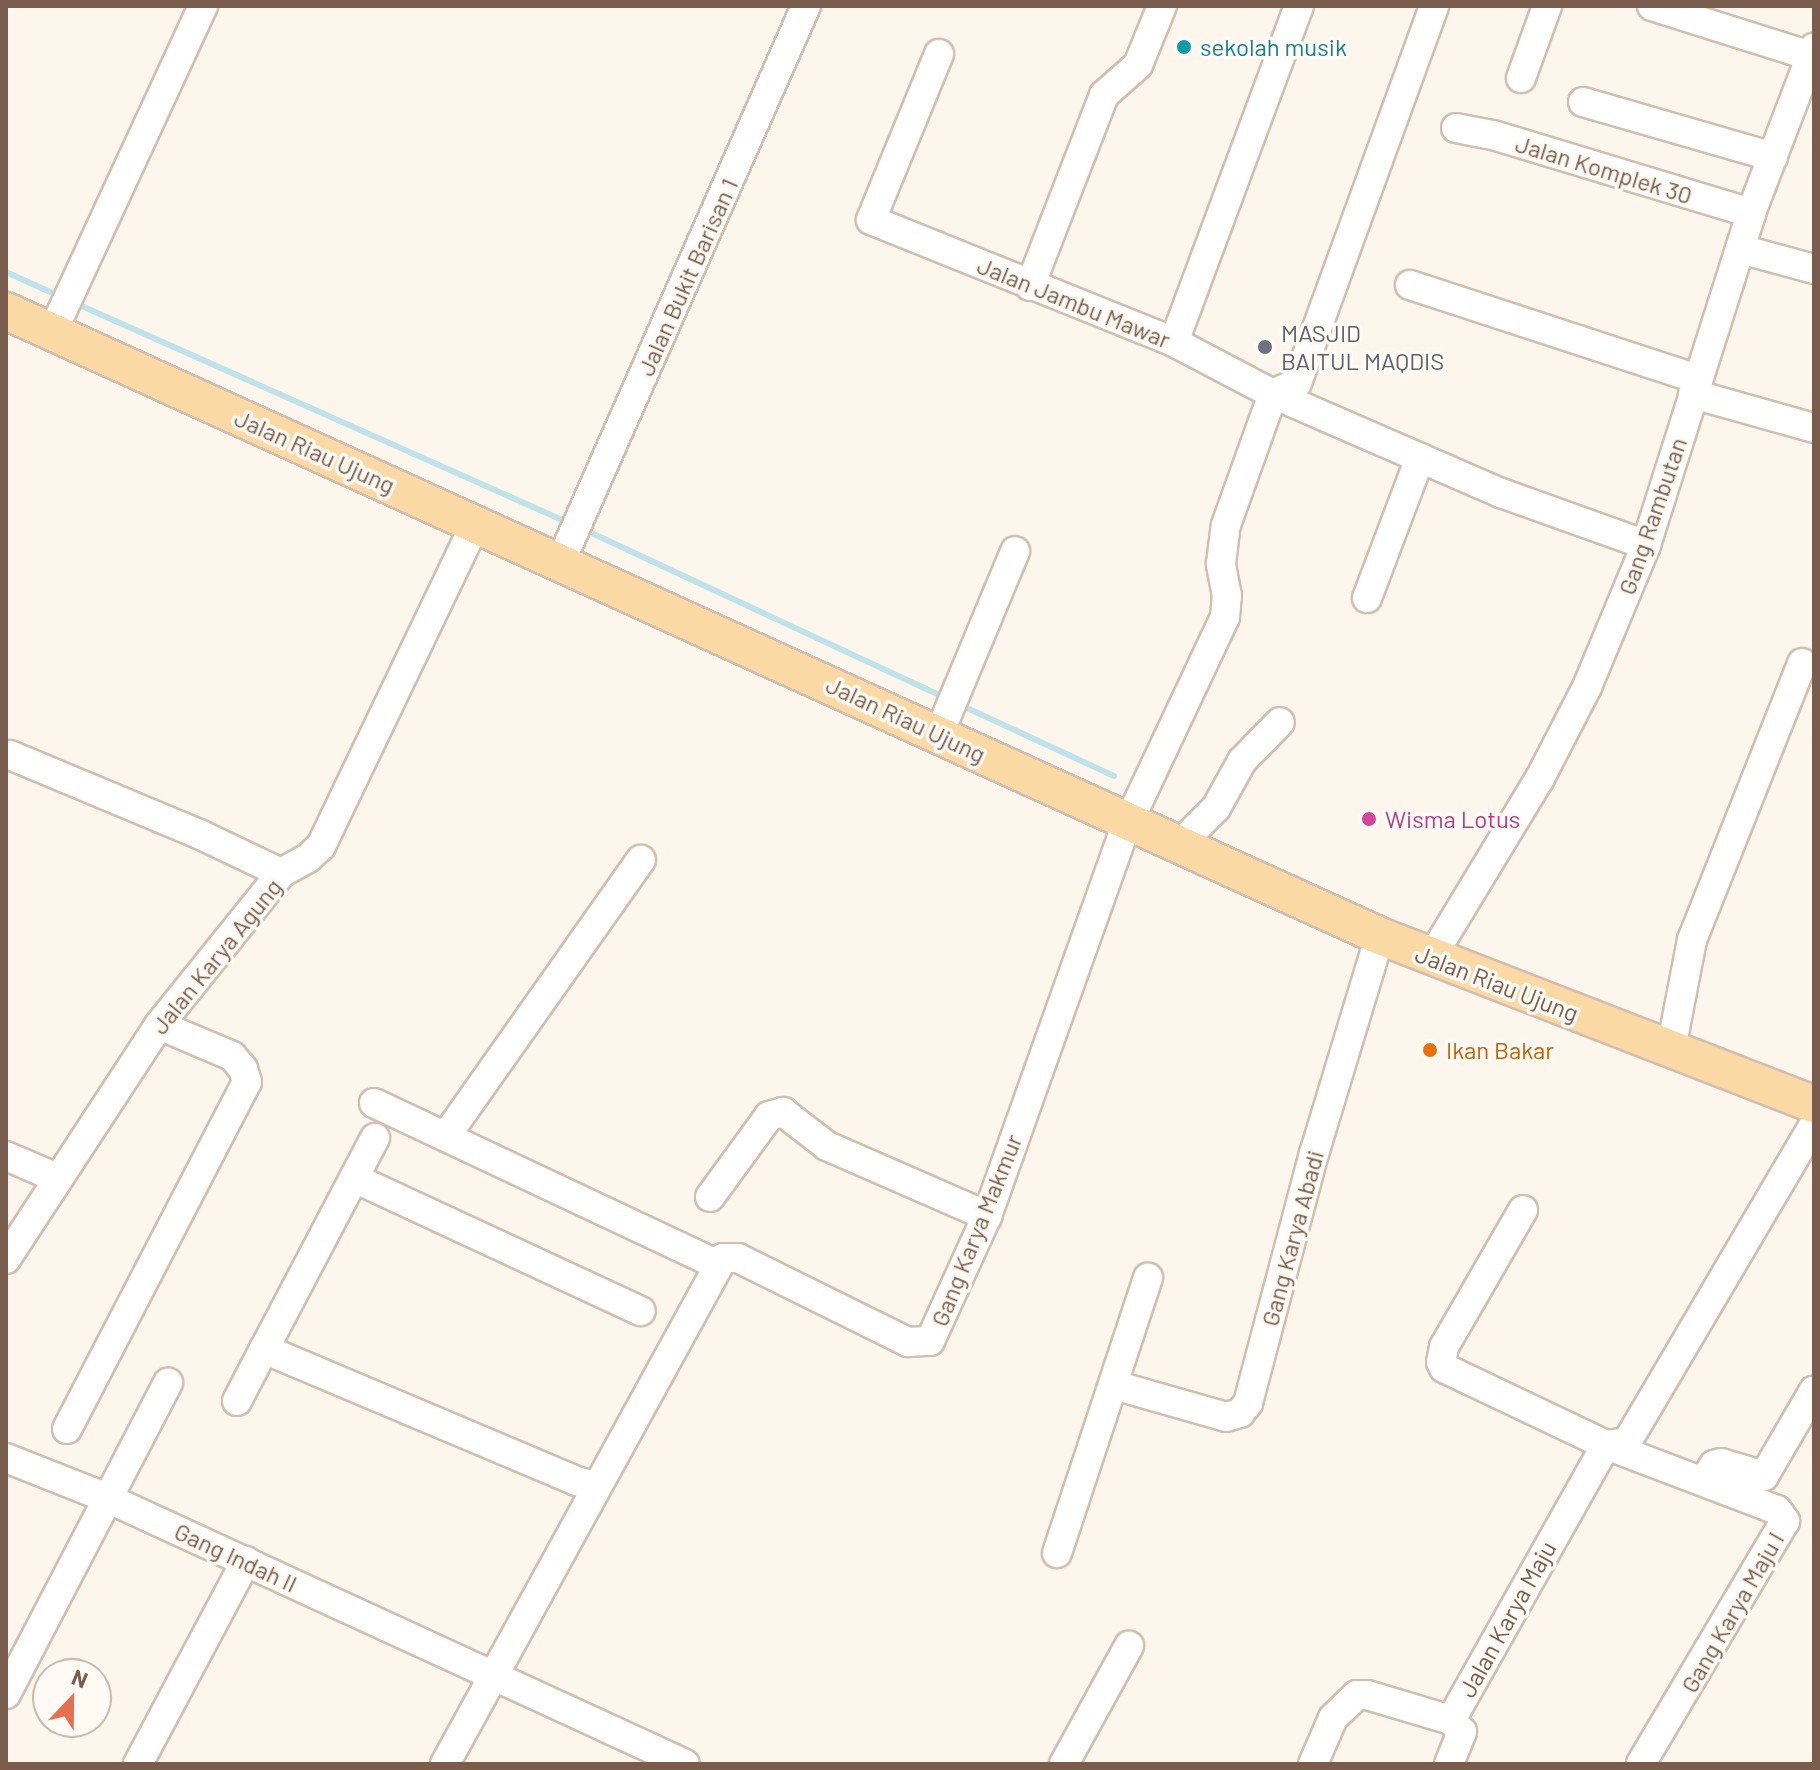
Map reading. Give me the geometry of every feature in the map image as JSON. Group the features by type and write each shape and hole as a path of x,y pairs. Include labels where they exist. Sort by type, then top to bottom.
{"main road":[{"name":"Jalan Riau Ujung","path":"6,311 56,323 476,522 564,554 939,734 1380,936 1814,1104"}],"street":[{"path":"56,323 203,6"},
{"name":"Jalan Bukit Barisan 1","path":"564,554 806,6"},
{"path":"1030,286 1104,95 1138,65 1162,6"},
{"path":"1174,342 1299,6"},
{"path":"1130,821 1225,617 1227,596 1221,564 1226,525 1273,394 1297,383 1434,6"},
{"path":"1521,78 1547,6"},
{"path":"1652,6 1813,52"},
{"name":"Gang Rambutan","path":"1431,958 1539,780 1580,700 1646,545 1751,213 1773,157 1806,93 1813,52"},
{"name":"Jalan Jambu Mawar","path":"939,54 871,220 1174,342 1273,394 1501,493 1646,545"},
{"path":"1583,102 1773,157"},
{"name":"Jalan Komplek 30","path":"1456,128 1493,135 1751,213"},
{"path":"1740,249 1814,269"},
{"path":"1410,285 1814,428"},
{"path":"1367,598 1420,458"},
{"name":"Jalan Karya Agung","path":"6,1259 159,1025 281,873 308,858 321,846 476,522"},
{"path":"939,734 1015,551"},
{"path":"1671,1049 1692,940 1802,663"},
{"path":"1180,844 1216,808 1242,761 1280,722"},
{"path":"10,755 199,834 281,873"},
{"name":"Gang Karya Makmur","path":"719,1265 723,1258 738,1258 908,1342 921,1344 930,1341 987,1216 1130,821"},
{"path":"446,1136 641,860"},
{"name":"Gang Karya Abadi","path":"1114,1385 1226,1417 1240,1413 1248,1403 1314,1154 1380,936"},
{"path":"67,1429 247,1082 243,1069 232,1056 159,1025"},
{"path":"374,1103 719,1265 586,1484 496,1675 445,1764"},
{"path":"710,1197 769,1116 783,1112 827,1146 987,1216"},
{"path":"1606,1445 1627,1442 1634,1436 1814,1125"},
{"path":"237,1401 375,1138"},
{"path":"6,1156 57,1178"},
{"path":"354,1178 641,1311"},
{"path":"1523,1210 1444,1347 1441,1362 1444,1368 1606,1445 1704,1481 1714,1465 1721,1463 1764,1476 1814,1390"},
{"path":"1057,1553 1148,1278"},
{"path":"264,1349 586,1484"},
{"path":"6,1694 168,1383"},
{"name":"Jalan Karya Maju","path":"1313,1764 1333,1718 1357,1695 1367,1695 1455,1723 1606,1445"},
{"name":"Gang Indah II","path":"6,1458 107,1498 496,1675"},
{"name":"Gang Karya Maju I","path":"1641,1764 1785,1521 1777,1510 1704,1481"},
{"path":"138,1764 246,1561"},
{"path":"1064,1764 1129,1646"},
{"path":"496,1675 685,1764"},
{"path":"1449,1764 1461,1738 1455,1723"}],"waterway":[{"path":"6,272 61,297"},
{"path":"75,303 569,523"},
{"path":"583,529 939,695"},
{"path":"967,708 1114,776"}],"place":[{"name":"sekolah musik","path":"1184,47"},
{"name":"MASJID BAITUL MAQDIS","path":"1265,347"},
{"name":"Wisma Lotus","path":"1369,819"},
{"name":"Ikan Bakar","path":"1430,1050"}]}
